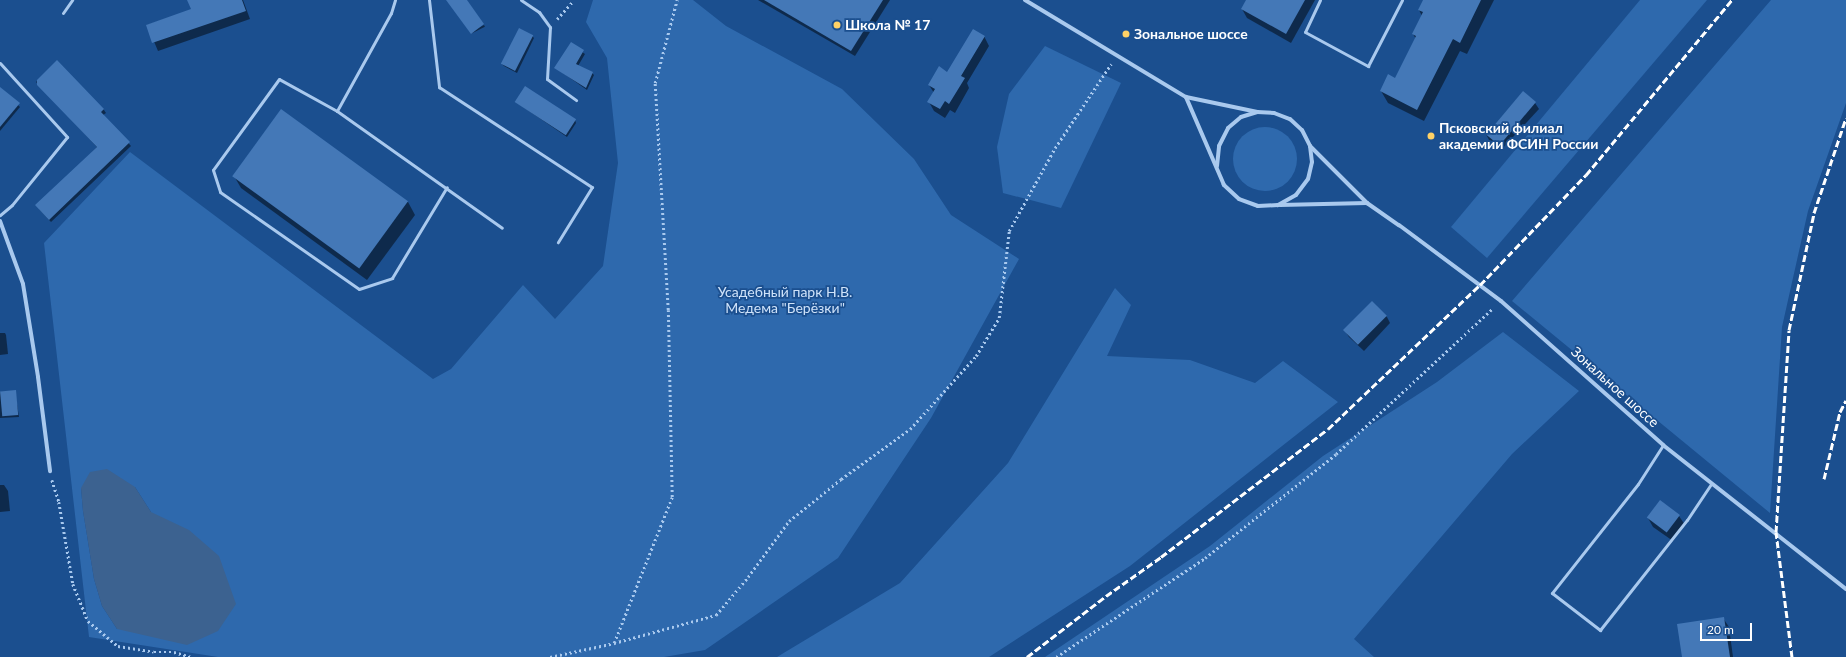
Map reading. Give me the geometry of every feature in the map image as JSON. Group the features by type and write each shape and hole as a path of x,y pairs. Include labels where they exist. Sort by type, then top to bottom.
{"street":[{"name":"Зональное шоссе","path":"1025,0 1186,97 1257,112 1274,113 1290,119 1302,130 1310,146 1367,203 1501,301 1664,445 1711,484 1776,532 1846,589"},
{"name":"Зональное шоссе","path":"1186,97 1224,185 1239,199 1258,206 1367,203"},
{"name":"Зональное шоссе","path":"1217,166 1218,146 1228,128 1241,117 1257,112"},
{"name":"Зональное шоссе","path":"1278,205 1296,195 1308,179 1312,162 1310,146"},
{"path":"0,221 23,284 38,377 50,472"}],"lane":[{"path":"63,13 72,0"},
{"path":"337,111 391,13 395,0"},
{"path":"429,0 439,87 592,187 558,242"},
{"path":"521,0 539,12 550,27 547,79 576,100"},
{"path":"1320,0 1305,32 1368,66 1402,0"},
{"path":"0,63 67,137 12,205 0,215"},
{"path":"447,187 392,278 359,289 220,192 213,170 280,79 337,111 447,187 502,228"},
{"path":"1664,445 1638,484 1552,593 1600,630 1687,520 1711,484"}],"path":[{"path":"550,27 574,0"},
{"path":"614,643 672,497 668,310 656,83 676,0"},
{"path":"550,657 614,643 716,615 748,577 790,521 842,479 910,429 976,356 999,318 1009,231 1055,148 1108,70"},
{"path":"1056,657 1205,558 1336,454 1501,301"},
{"path":"50,472 59,502 73,584 88,622 118,646 154,652 174,652 191,657"}],"green space":[{"name":"Усадебный парк Н.В. Медема \"Берёзки\"","path":"593,0 693,0 726,26 842,89 914,159 951,215 1019,259 931,418 838,558 705,650 664,657 218,657 89,637 44,243 130,152 433,379 451,369 523,285 555,319 603,266 618,163 607,58 586,22","holes":["135,487 151,512 117,629 102,606 94,579 83,511 81,488"]},
{"path":"1640,0 1707,0 1487,258 1451,227"},
{"path":"1771,0 1846,0 1846,103 1808,211 1782,327 1770,513 1512,301"},
{"path":"1045,46 1121,83 1061,208 1003,193 997,147 1009,94"},
{"path":"1259,127 1271,127 1288,136 1295,147 1297,159 1295,171 1288,182 1271,191 1259,191 1247,186 1238,177 1233,165 1233,153 1238,141 1247,132"},
{"path":"1115,288 1131,305 1107,356 1190,360 1255,383 1283,361 1338,402 1130,566 989,657 777,657 900,583 1008,463"},
{"path":"1503,332 1579,391 1512,454 1354,639 1374,657 1045,657 1210,546 1323,456 1437,382"}],"shaded area":[{"path":"107,469 135,487 151,512 189,530 219,556 236,604 218,631 187,645 117,629 102,606 94,579 83,511 81,488 90,472"}],"building":[{"path":"187,0 242,0 246,11 152,43 146,25 191,9"},
{"path":"446,0 467,0 484,24 471,34"},
{"name":"Школа № 17","path":"764,0 883,0 851,51"},
{"path":"1246,0 1305,0 1286,34 1241,9"},
{"path":"1423,0 1481,0 1460,43 1453,39 1417,110 1380,91 1388,74 1395,78 1416,36 1412,34 1423,12 1418,10"},
{"path":"519,28 533,35 515,71 501,64"},
{"path":"973,29 985,36 961,76 965,78 949,104 945,101 940,109 927,102 935,89 928,85 939,66 947,72"},
{"path":"571,42 584,50 576,64 593,72 586,88 554,68"},
{"path":"57,60 104,109 101,112 130,142 49,220 35,205 97,147 37,85 37,80"},
{"path":"525,86 576,119 566,135 515,102"},
{"path":"0,87 20,103 0,127"},
{"path":"1523,91 1536,102 1499,146 1486,135"},
{"path":"281,109 408,201 359,268 232,176"},
{"path":"1372,301 1387,316 1358,345 1343,330"},
{"path":"16,390 18,415 2,416 0,391"},
{"path":"1660,500 1680,515 1667,533 1647,518"},
{"path":"1724,617 1730,657 1682,657 1677,624"}],"railway":[{"path":"1027,657 1328,429 1480,285 1586,175 1732,0"},
{"path":"1792,657 1776,532 1789,330 1814,213 1846,118"},
{"path":"1824,479 1840,412 1846,400"}],"place":[{"name":"Школа № 17","path":"837,25"},
{"name":"Зональное шоссе","path":"1126,34"},
{"name":"Псковский филиал академии ФСИН России","path":"1431,136"}]}
